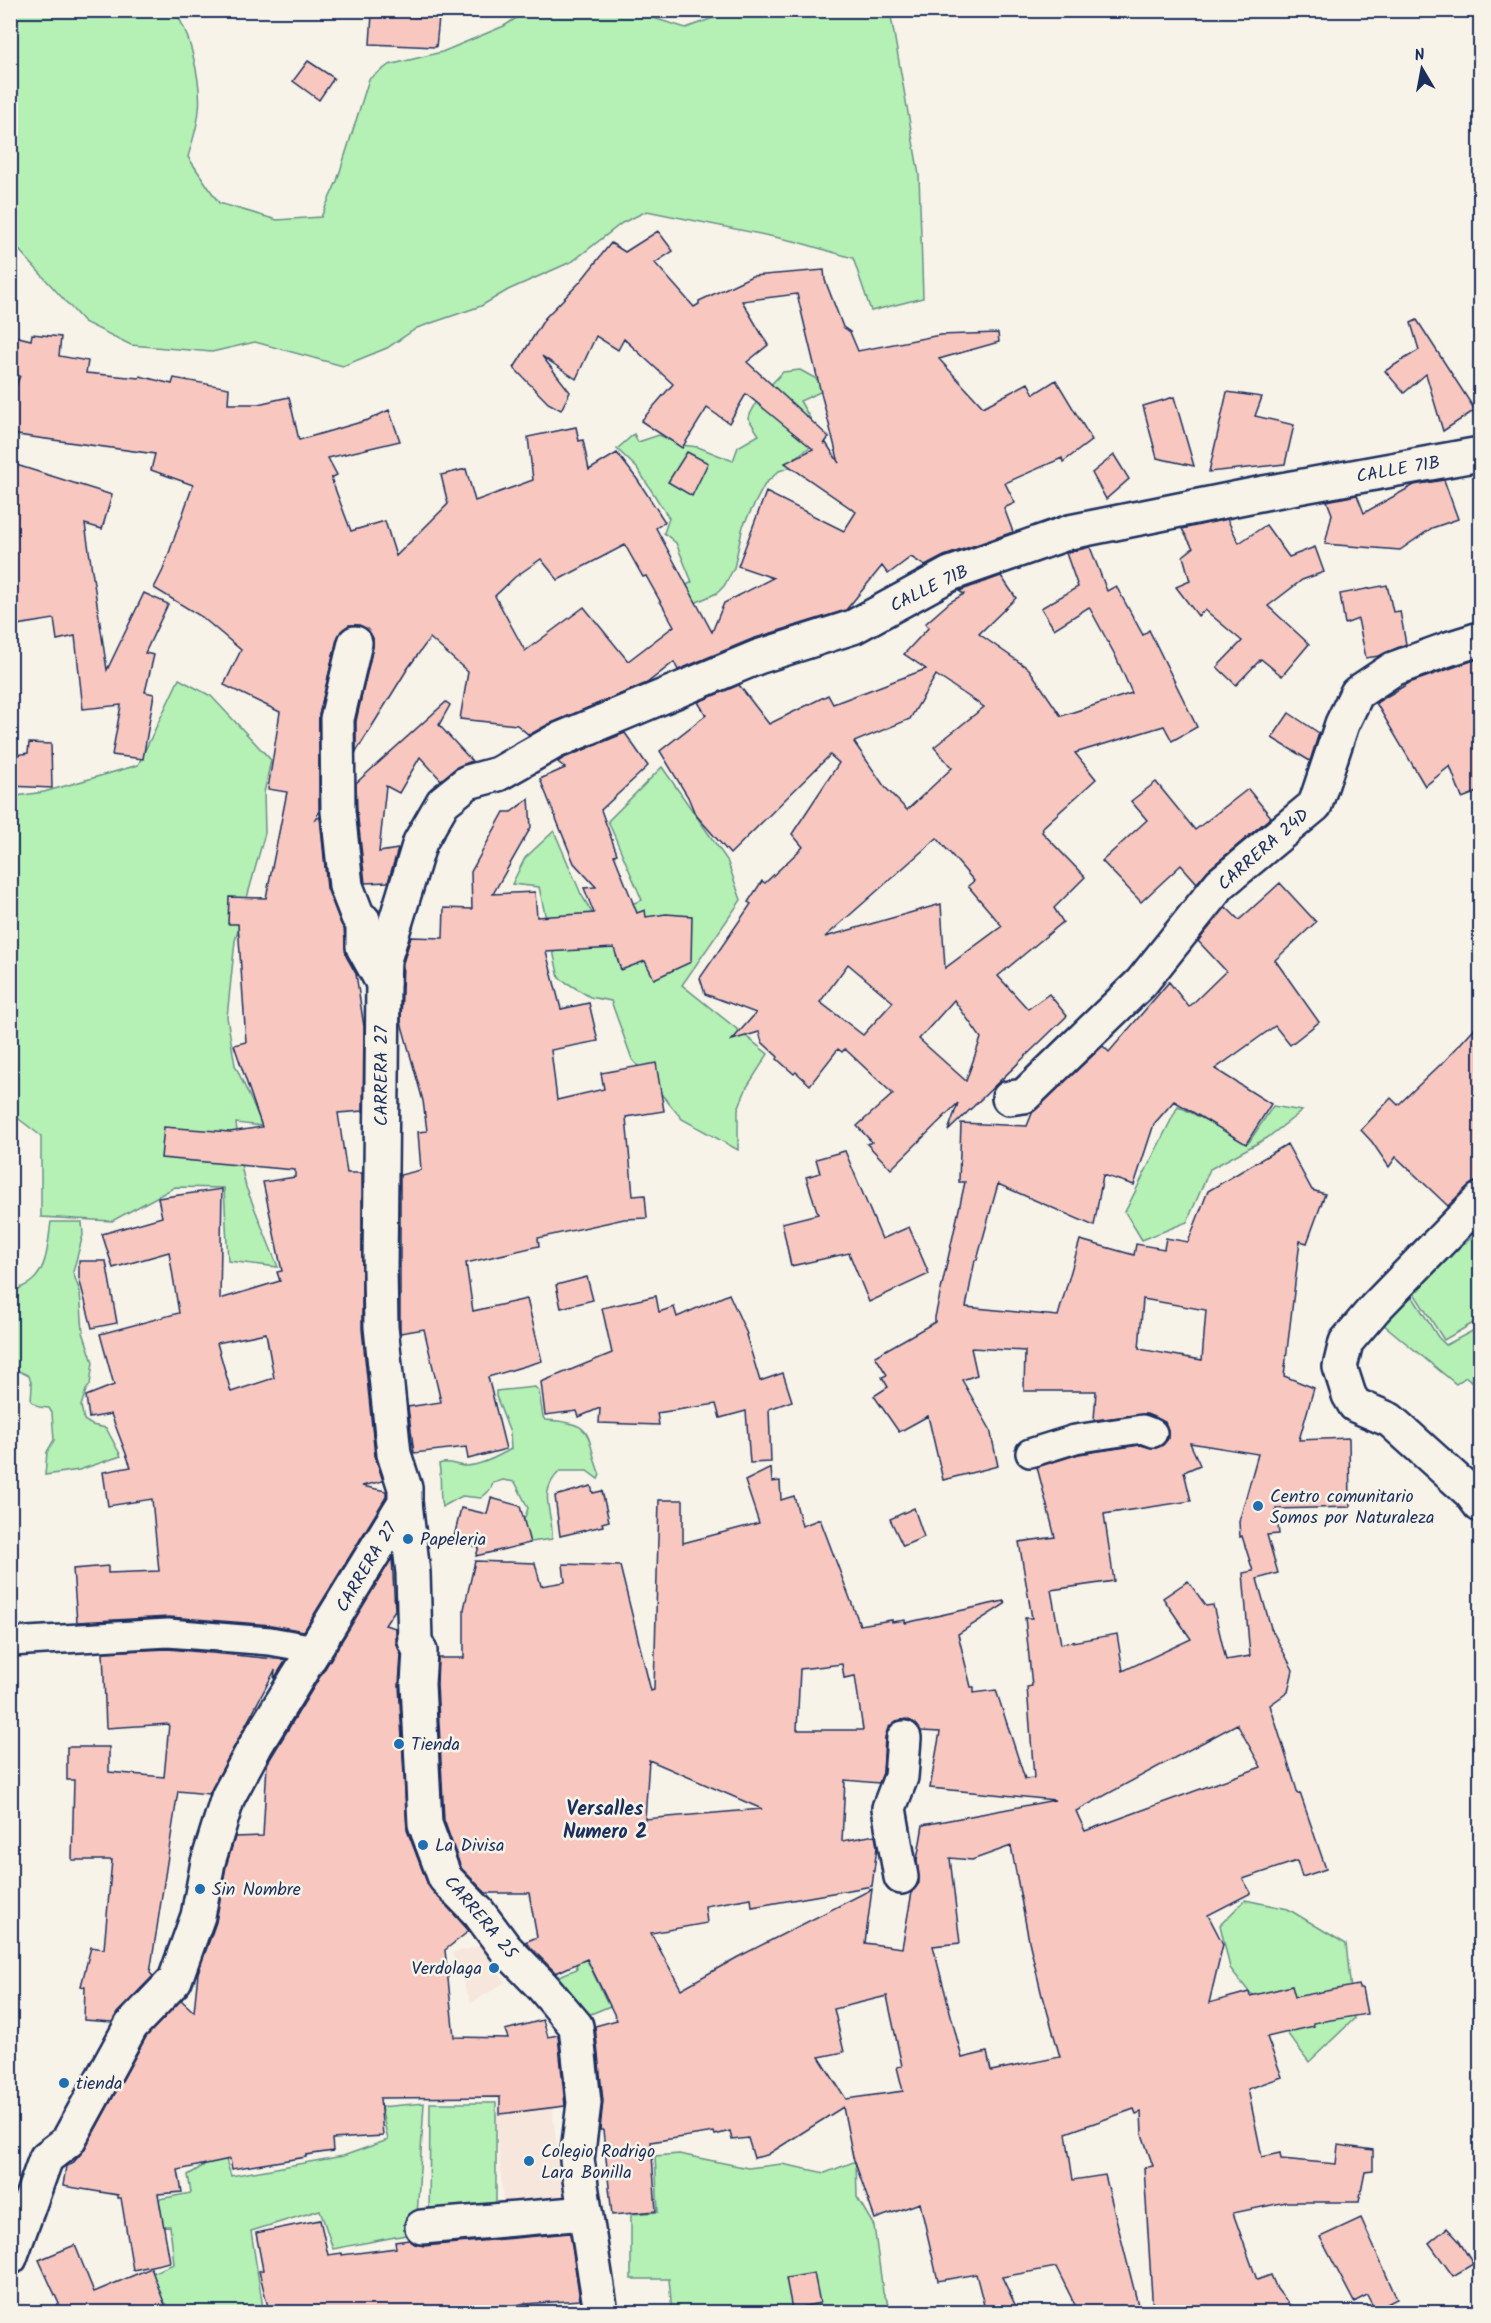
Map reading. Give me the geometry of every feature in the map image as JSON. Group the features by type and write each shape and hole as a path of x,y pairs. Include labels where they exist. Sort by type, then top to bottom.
{"street":[{"name":"CALLE 71B","path":"443,802 468,782 498,774 556,741 758,657 853,627 950,574 1070,532 1264,493 1480,454"},
{"name":"CARRERA 24D","path":"1009,1098 1024,1096 1091,1033 1141,983 1220,884 1315,805 1342,724 1357,693 1393,669 1480,639"},
{"path":"355,643 337,719 338,811 346,886 358,917 363,920 363,947 382,983"},
{"name":"CARRERA 27","path":"10,2259 46,2158 68,2141 131,2026 175,1980 198,1916 208,1862 228,1797 257,1743 405,1502 405,1488 394,1454 381,1327 382,983 384,960 420,842 443,802"},
{"path":"1480,1200 1375,1308 1346,1342 1340,1366 1349,1395 1355,1405 1390,1420 1471,1493 1480,1505"},
{"path":"1030,1453 1075,1439 1142,1429 1153,1433"},
{"name":"CARRERA 25","path":"405,1502 413,1573 416,1641 420,1651 418,1684 425,1824 445,1878 479,1913 505,1948 576,2026 584,2103 577,2160 601,2313"},
{"path":"10,1642 168,1633 270,1641 315,1649"},
{"path":"901,1877 890,1808 901,1777 904,1738"},
{"path":"423,2227 585,2213"}],"shaded area":[{"path":"488,1944 500,1969 499,1974 506,1982 471,2003 452,1953"},
{"name":"Colegio Rodrigo Lara Bonilla","path":"552,2108 564,2207 504,2213 496,2114"}],"green space":[{"path":"11,10 174,11 190,44 199,87 198,116 188,157 219,203 277,220 321,217 337,181 369,79 389,65 442,52 504,26 527,11 630,11 686,28 732,11 890,11 919,175 923,298 871,311 853,258 794,241 647,211 622,223 573,261 508,290 481,306 417,328 387,348 343,366 255,342 212,352 131,345 84,322 11,241"},
{"path":"800,370 822,382 840,383 800,401 822,439 794,458 795,466 779,471 765,484 743,526 734,568 724,586 717,593 679,610 659,602 692,582 676,543 664,533 669,518 637,468 617,449 634,434 638,442 659,435 681,445 698,447 733,461 738,447 759,435 748,418 760,396 783,372"},
{"path":"179,679 211,696 271,760 264,793 265,833 235,941 227,1017 235,1065 263,1126 236,1123 242,1170 246,1187 278,1267 228,1261 224,1188 175,1187 112,1221 41,1217 41,1136 11,1113 10,797 44,792 138,765"},
{"path":"662,767 727,860 741,900 682,985 768,1054 747,1087 738,1109 738,1150 682,1119 632,1059 611,1001 590,997 559,978 539,887 512,884 525,858 554,831 581,894 595,918 642,900 608,821"},
{"path":"1178,1106 1249,1142 1273,1106 1302,1111 1267,1138 1210,1169 1187,1222 1142,1240 1125,1212"},
{"path":"51,1222 82,1222 83,1235 73,1272 80,1292 83,1332 93,1362 90,1385 81,1406 84,1420 92,1425 106,1428 121,1456 79,1470 45,1475 47,1452 54,1440 52,1413 49,1408 39,1407 31,1401 32,1386 29,1376 17,1370 11,1358 10,1294 32,1281 41,1269"},
{"path":"1480,1232 1480,1319 1444,1340 1408,1284"},
{"path":"1407,1288 1438,1337 1446,1345 1480,1327 1480,1387 1466,1377 1456,1384 1378,1320"},
{"path":"535,1387 539,1391 545,1420 574,1424 587,1434 600,1475 598,1479 587,1471 560,1471 553,1479 547,1496 552,1539 516,1544 528,1508 515,1482 503,1480 493,1483 490,1490 481,1498 462,1496 442,1507 439,1464 472,1465 490,1460 511,1449 510,1433 496,1391"},
{"path":"1245,1900 1288,1909 1346,1944 1354,2019 1309,2062 1266,2005 1249,1992 1230,1968 1220,1925"},
{"path":"571,1927 607,2002 615,1998 620,2002 576,2020 546,1981 577,1969"},
{"path":"424,2103 416,2233 333,2249 320,2210 251,2231 263,2308 244,2312 175,2312 139,2278 174,2264 170,2226 131,2227 134,2204 191,2193 188,2175 203,2166 193,2130 217,2131 231,2176 343,2156 388,2140 381,2107"},
{"path":"430,2103 496,2103 496,2217 429,2223"},
{"path":"679,2154 748,2168 782,2164 825,2173 856,2161 857,2197 874,2226 883,2292 893,2312 672,2312 669,2279 631,2279 631,2214 658,2212 655,2156"}],"building":[{"path":"372,14 439,18 436,47 370,44"},
{"path":"308,61 334,78 319,100 293,81"},
{"path":"658,231 673,251 655,263 694,307 699,304 699,301 752,276 824,270 825,280 843,327 850,332 858,351 940,335 998,333 999,342 939,359 983,407 1028,383 1034,394 1056,380 1092,440 1063,462 1062,458 1005,483 1015,503 1004,508 1013,532 944,556 925,566 911,557 888,574 882,566 846,610 752,639 678,670 674,662 647,683 549,724 529,735 517,725 460,719 468,672 430,638 408,668 356,752 356,721 373,647 373,638 367,629 359,625 349,625 341,631 337,639 319,715 319,812 315,819 320,817 327,888 344,928 346,956 356,974 364,1027 363,1111 338,1113 347,1173 362,1173 362,1329 375,1456 383,1481 362,1486 386,1491 386,1497 304,1631 271,1625 169,1617 77,1622 73,1569 108,1566 108,1573 159,1571 152,1499 108,1506 103,1472 131,1467 111,1414 89,1418 86,1396 114,1385 100,1334 179,1313 169,1252 113,1268 102,1234 162,1217 158,1198 222,1189 220,1299 280,1281 277,1272 282,1271 263,1182 295,1177 295,1170 161,1158 164,1127 230,1132 262,1127 234,1045 246,1042 238,924 228,924 229,897 266,898 287,792 268,789 280,712 224,685 241,650 202,617 154,588 163,570 193,485 151,470 155,454 10,434 10,400 20,376 10,373 10,335 31,340 32,334 61,337 59,356 88,361 86,373 139,378 140,376 172,384 174,378 229,388 228,404 258,404 289,397 299,440 368,420 389,410 400,441 328,458 337,475 331,478 351,531 385,521 396,556 448,504 441,475 466,469 475,501 533,480 528,437 576,427 579,441 583,440 589,470 617,453 637,479 665,522 656,528 712,632 724,603 773,578 738,566 766,492 844,531 856,512 785,463 813,449 746,394 729,423 707,408 682,448 641,421 673,384 624,339 618,350 596,336 576,379 542,356 570,392 561,410 548,403 514,368 545,318 580,282 611,243 625,252","holes":["797,294 821,393 839,463 826,443 824,444 829,437 747,362 768,345 742,301","625,545 643,577 646,576 674,626 628,661 584,607 525,651 495,596 515,577 541,559 558,580","266,1333 274,1378 231,1392 217,1343"]},
{"path":"1417,320 1475,410 1443,431 1426,374 1404,393 1385,371 1419,350 1411,323"},
{"path":"1227,392 1262,397 1255,416 1294,425 1285,464 1209,472"},
{"path":"1174,397 1194,466 1157,458 1143,406"},
{"path":"687,452 708,463 692,496 668,482"},
{"path":"1114,455 1129,479 1106,499 1092,473"},
{"path":"10,463 112,495 102,529 85,524 107,670 144,593 168,604 145,653 154,655 145,692 154,694 143,759 112,755 121,705 83,709 75,636 57,640 54,619 10,626"},
{"path":"1444,480 1458,519 1432,528 1400,550 1325,544 1332,514 1327,501 1357,495 1364,513 1414,485"},
{"path":"1227,519 1239,543 1266,525 1289,557 1315,547 1324,572 1302,580 1268,606 1309,644 1282,676 1261,659 1236,685 1217,667 1242,641 1205,610 1198,616 1176,587 1190,581 1183,556 1193,548 1182,529"},
{"path":"1090,547 1107,591 1116,586 1143,635 1149,630 1197,727 1172,741 1164,726 1075,753 1096,779 1042,828 1042,832 1085,877 1054,908 1063,922 998,976 1028,1009 1049,994 1067,1016 948,1131 958,1103 891,1169 867,1144 872,1142 857,1126 893,1094 845,1049 842,1052 838,1049 810,1085 777,1059 778,1057 762,1042 759,1032 732,1040 756,1013 705,994 700,978 751,904 748,902 762,881 765,883 803,847 792,834 839,763 830,755 730,854 695,814 688,797 660,751 706,715 698,702 739,685 769,724 828,695 833,704 926,669 904,654 929,627 925,624 950,602 964,594 959,591 1001,576 1016,598 979,634 1029,669 1061,716 1132,693 1089,607 1054,629 1041,608 1078,587 1066,553","holes":["936,675 984,707 934,747 952,768 907,810 884,786 854,742 910,719","937,838 974,881 968,886 1002,926 945,968 941,904 825,937","848,964 893,1002 863,1035 820,1002","954,1000 981,1038 966,1081 919,1039"]},
{"path":"1387,585 1393,612 1400,611 1406,644 1379,656 1366,658 1358,619 1345,624 1340,594"},
{"path":"1480,658 1480,791 1462,798 1450,766 1425,786 1376,703 1409,683"},
{"path":"446,702 450,705 439,725 472,761 457,767 441,780 420,757 399,793 386,786 379,852 398,849 388,882 365,883 356,783"},
{"path":"1289,713 1319,733 1310,761 1272,738"},
{"path":"625,733 648,766 601,810 617,854 614,855 637,913 645,910 646,917 666,914 692,916 691,962 654,979 645,961 621,970 614,948 546,952 561,1009 589,1003 598,1041 551,1050 557,1100 604,1089 601,1073 656,1063 664,1111 626,1117 633,1196 645,1195 647,1218 624,1219 538,1238 539,1246 466,1263 473,1311 527,1299 542,1361 488,1377 506,1449 468,1459 466,1447 414,1453 408,1407 441,1402 424,1329 400,1333 400,1175 421,1170 418,1132 427,1131 423,1101 401,1022 403,963 411,937 443,938 444,908 472,909 471,872 504,812 511,812 529,799 531,827 493,894 535,892 537,917 594,913 584,888 596,887 574,863 540,779 565,768 558,762 564,758"},
{"path":"29,743 51,744 52,788 10,786 10,756 28,753"},
{"path":"1156,782 1195,830 1248,789 1271,817 1208,870 1197,883 1181,865 1141,902 1102,861 1147,820 1131,801"},
{"path":"1280,883 1316,922 1275,960 1319,1022 1290,1045 1275,1026 1215,1069 1271,1104 1246,1144 1174,1101 1154,1124 1134,1185 1103,1175 1094,1226 998,1184 977,1260 975,1260 966,1307 1058,1316 1080,1240 1134,1255 1136,1244 1164,1249 1166,1238 1188,1242 1208,1191 1287,1144 1312,1190 1325,1194 1307,1243 1300,1241 1284,1376 1314,1388 1299,1440 1349,1438 1350,1507 1276,1509 1279,1534 1267,1535 1278,1573 1257,1579 1271,1628 1293,1670 1288,1692 1270,1705 1298,1794 1300,1793 1326,1869 1302,1877 1297,1861 1243,1879 1251,1893 1208,1915 1223,1944 1209,2003 1249,1992 1250,1996 1292,1986 1295,1997 1358,1985 1362,1988 1367,2014 1313,2023 1314,2026 1267,2037 1282,2077 1248,2089 1262,2157 1280,2153 1281,2159 1336,2164 1338,2145 1373,2150 1373,2171 1365,2172 1359,2202 1286,2202 1233,2213 1257,2280 1271,2275 1277,2289 1296,2313 1153,2313 1144,2168 1153,2166 1142,2134 1141,2112 1136,2114 1134,2109 1066,2133 1073,2180 1105,2175 1140,2313 1079,2313 1056,2267 1002,2277 1019,2313 986,2313 976,2274 938,2281 920,2203 875,2219 853,2157 843,2107 767,2155 754,2158 748,2138 732,2140 730,2131 715,2135 714,2132 651,2142 656,2211 612,2215 603,2130 600,2130 603,2101 595,2026 617,2020 587,1959 556,1973 525,1942 537,1937 529,1893 486,1893 461,1868 444,1820 437,1684 438,1658 464,1658 464,1609 475,1561 535,1563 541,1586 565,1582 563,1564 620,1566 651,1691 654,1690 659,1500 683,1500 683,1543 759,1523 745,1481 771,1468 772,1482 780,1481 781,1500 794,1496 802,1526 820,1519 860,1625 892,1620 892,1622 905,1620 905,1623 1004,1601 1005,1604 958,1634 974,1693 996,1690 1025,1779 1034,1778 1027,1687 1032,1686 1025,1618 1032,1618 1019,1542 1055,1537 1037,1467 1079,1454 1140,1445 1156,1448 1168,1439 1165,1422 1147,1414 1094,1420 1096,1391 1024,1391 1025,1351 971,1348 977,1375 962,1380 990,1429 998,1466 943,1480 928,1416 899,1432 874,1396 888,1387 882,1377 887,1375 875,1356 935,1322 965,1182 959,1182 961,1123 1027,1126 1033,1111 1103,1046 1109,1052 1169,982 1189,1007 1226,971 1198,941 1226,907 1239,920","holes":["1143,1299 1206,1310 1202,1360 1139,1349","1190,1443 1258,1454 1239,1522 1240,1537 1242,1536 1253,1571 1243,1573 1250,1656 1226,1660 1213,1605 1206,1606 1188,1581 1163,1598 1191,1639 1123,1671 1117,1634 1061,1644 1051,1590 1114,1581 1104,1514 1191,1501 1184,1472 1200,1465","842,1664 844,1678 855,1676 863,1730 797,1730 800,1669","906,1719 915,1723 921,1731 940,1732 930,1788 1055,1800 923,1825 917,1860 919,1883 912,1892 902,1948 865,1943 872,1889 738,1957 681,1989 651,1933 707,1923 705,1906 751,1898 752,1907 872,1886 877,1847 875,1835 842,1841 845,1780 879,1783 883,1773 885,1737 888,1728 896,1721","1237,1724 1261,1767 1085,1831 1076,1811","649,1760 762,1809 645,1819","1011,1846 1029,1941 1060,2057 991,2071 987,2052 962,2058 933,1946 960,1943 950,1858 972,1860","887,1996 902,2066 897,2067 903,2091 846,2099 819,2057 844,2052 834,2009"]},
{"path":"1480,1022 1480,1182 1474,1182 1467,1187 1448,1206 1396,1157 1389,1167 1361,1130 1391,1098 1398,1105 1441,1065"},
{"path":"845,1151 882,1239 909,1227 929,1274 869,1302 849,1253 791,1266 782,1223 818,1214 806,1177 820,1173 816,1159"},
{"path":"79,1261 106,1261 117,1323 92,1328 79,1278"},
{"path":"587,1277 593,1300 561,1308 556,1285"},
{"path":"729,1294 747,1334 760,1381 783,1373 792,1401 769,1409 771,1462 750,1463 746,1411 720,1418 716,1404 657,1413 659,1425 599,1423 600,1408 579,1417 577,1411 545,1415 541,1382 612,1353 602,1308 656,1296 659,1312 674,1307 677,1317"},
{"path":"591,1486 593,1493 602,1491 609,1521 602,1523 603,1526 560,1536 555,1496"},
{"path":"491,1498 520,1506 530,1543 476,1556 479,1547 453,1541 461,1508 487,1514"},
{"path":"914,1508 924,1537 903,1546 890,1519"},
{"path":"392,1558 395,1610 385,1625 396,1628 396,1642 401,1655 399,1685 407,1830 428,1885 469,1931 445,1950 454,2037 508,2038 505,2030 543,2020 548,2037 558,2035 565,2106 500,2114 500,2097 380,2098 383,2136 332,2139 333,2151 306,2155 306,2157 232,2169 230,2159 178,2170 182,2192 158,2194 170,2262 133,2270 121,2198 118,2198 118,2195 63,2186 66,2166 72,2164 84,2150 146,2037 181,2000 194,2012 198,1973 216,1922 226,1866 235,1837 263,1836 267,1764"},
{"path":"168,1649 286,1660 274,1679 275,1670 209,1794 178,1791 150,1973 153,1976 117,2013 112,2022 84,2020 85,1987 81,1986 91,1947 104,1949 112,1860 72,1860 74,1780 67,1780 67,1747 109,1747 109,1772 164,1777 169,1724 106,1728 103,1652"},
{"path":"1361,2218 1397,2299 1375,2310 1367,2295 1354,2302 1320,2237"},
{"path":"320,2220 328,2255 396,2248 395,2242 409,2240 424,2246 570,2233 580,2300 525,2303 488,2313 292,2313 290,2307 269,2311 259,2271 263,2270 256,2233"},
{"path":"1447,2228 1459,2241 1473,2264 1453,2276 1429,2243"},
{"path":"75,2245 94,2292 151,2268 168,2313 45,2313 60,2306 39,2260"},
{"path":"814,2273 820,2303 792,2309 786,2278"}],"place":[{"name":"Centro comunitario Somos por Naturaleza","path":"1258,1506"},
{"name":"Papeleria","path":"408,1539"},
{"name":"Tienda","path":"399,1744"},
{"name":"La Divisa","path":"423,1845"},
{"name":"Sin Nombre","path":"200,1889"},
{"name":"Verdolaga","path":"494,1968"},
{"name":"tienda","path":"64,2083"},
{"name":"Colegio Rodrigo Lara Bonilla","path":"529,2161"}],"district":[{"name":"Versalles Numero 2","path":"605,1820"}]}
